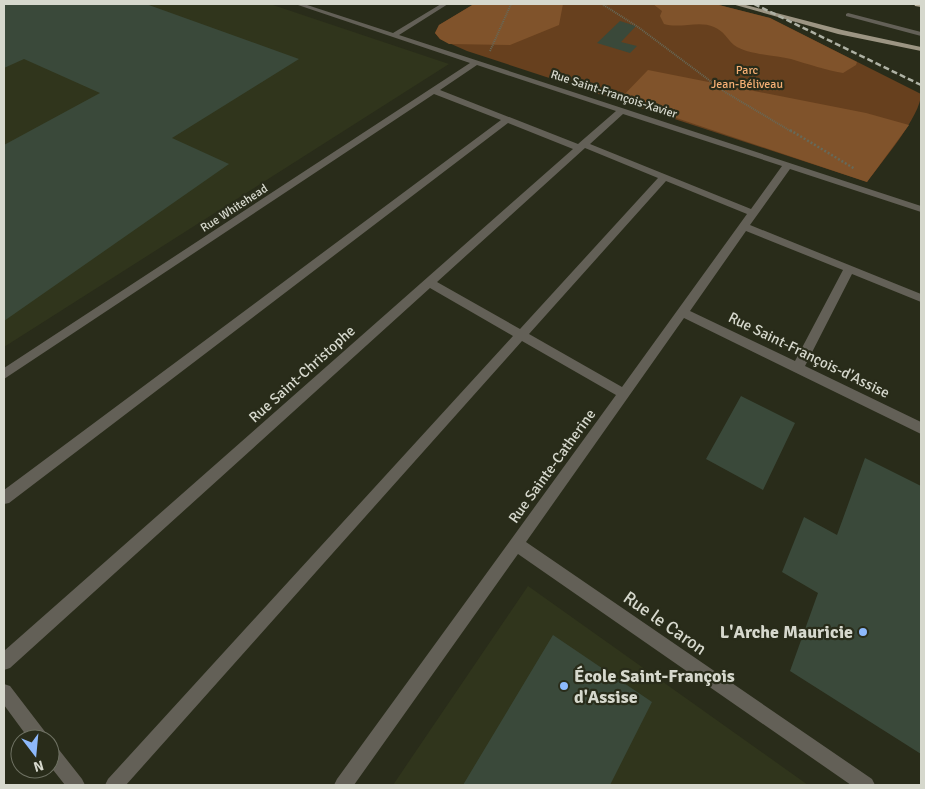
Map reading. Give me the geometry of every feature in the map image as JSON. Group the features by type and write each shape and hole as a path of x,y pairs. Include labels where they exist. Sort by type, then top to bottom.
{"main road":[{"path":"735,4 841,32 892,41"},
{"path":"760,4 921,49"}],"street":[{"name":"Rue Saint-François-Xavier","path":"298,4 921,209"},
{"path":"394,35 445,4"},
{"path":"848,15 921,34"},
{"name":"Rue Whitehead","path":"4,374 477,62"},
{"path":"434,91 507,120 664,177 753,213"},
{"name":"Rue Saint-Christophe","path":"4,662 622,110"},
{"path":"4,498 507,120"},
{"name":"Rue Sainte-Catherine","path":"343,785 788,165"},
{"path":"114,785 664,177"},
{"path":"744,226 921,298"},
{"path":"798,368 849,269"},
{"path":"429,282 624,394"},
{"name":"Rue Saint-François-d'Assise","path":"682,312 921,428"},
{"name":"Rue le Caron","path":"516,544 866,785"},
{"path":"4,692 32,729"},
{"path":"60,765 76,785"}],"path":[{"path":"488,54 511,4"},
{"path":"602,4 638,27 726,92 858,171"}],"shaded area":[{"path":"4,4 270,4 449,64 4,347"},
{"path":"474,4 563,4 559,25 510,45 449,44 440,39 435,33 439,25"},
{"path":"653,4 715,4 770,18 857,62 856,65 843,73 791,59 747,51 734,45 723,33 708,25 676,26 664,24 660,16 662,11"},
{"path":"648,70 866,113 909,125 867,182 620,99"},
{"name":"École Saint-François d'Assise","path":"528,586 808,785 393,785"}],"green space":[{"name":"Parc Jean-Béliveau","path":"474,4 715,4 770,18 921,94 915,114 908,127 867,182 467,51 440,39 435,33 439,25"}],"building":[{"path":"4,4 146,4 299,59 172,138 229,164 4,321 4,145 100,93 24,59 4,68"},
{"path":"620,21 636,26 621,42 637,46 630,53 597,43"},
{"path":"741,396 795,423 763,490 706,459"},
{"name":"L'Arche Mauricie","path":"865,458 921,486 921,754 790,671 818,593 782,572 804,517 837,535"},
{"path":"553,635 652,702 610,785 463,785"}],"railway":[{"path":"754,4 921,85"}],"place":[{"name":"L'Arche Mauricie","path":"863,632"},
{"name":"École Saint-François d'Assise","path":"564,686"}]}
